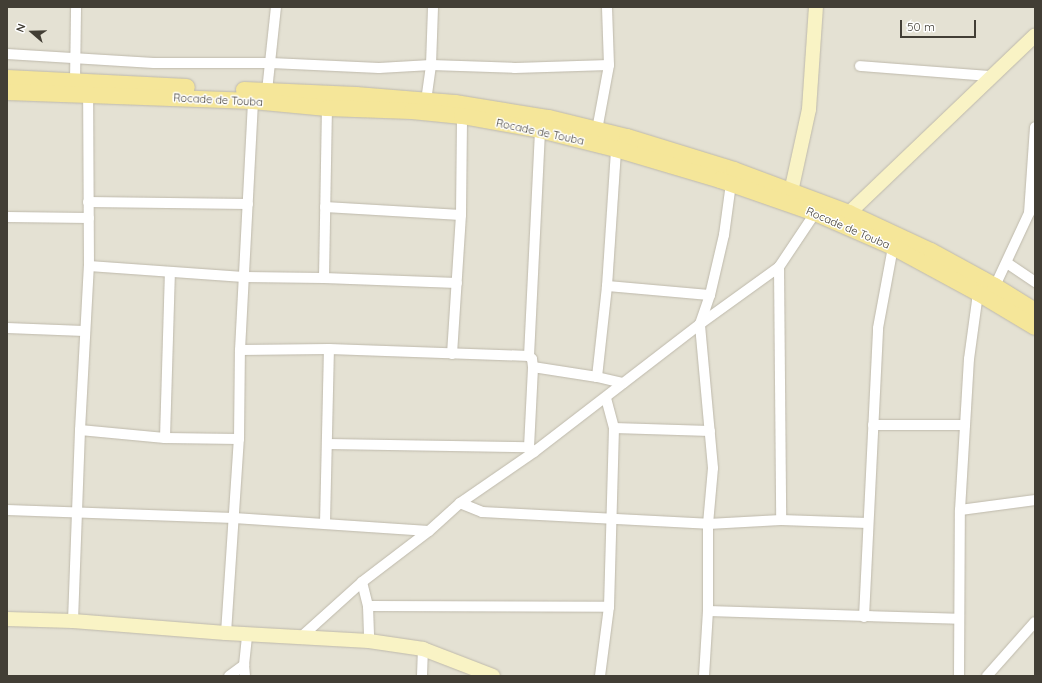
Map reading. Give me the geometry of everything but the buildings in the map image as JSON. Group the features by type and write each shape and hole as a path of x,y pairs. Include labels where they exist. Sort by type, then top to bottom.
{"main road":[{"name":"Rocade de Touba","path":"7,78 356,95 455,103 548,118 597,130 726,167 790,197 931,251 995,286 1035,311"},
{"name":"Rocade de Touba","path":"7,92 253,101 327,108 412,111 462,116 540,130 616,149 731,183 790,197 815,213 844,218 893,247 978,293 1035,327"}],"street":[{"path":"75,82 76,7"},
{"path":"267,91 276,7"},
{"path":"426,101 431,66 434,7"},
{"path":"597,130 609,64 606,7"},
{"path":"790,197 809,108 816,7"},
{"path":"844,218 1035,35"},
{"path":"7,54 154,62 271,63 379,68 431,66 515,68 609,64"},
{"path":"860,66 991,76"},
{"path":"73,621 84,331 89,266 88,94"},
{"path":"226,633 239,439 240,350 253,101"},
{"path":"324,278 327,108"},
{"path":"452,354 461,215 462,116"},
{"path":"995,286 1029,213 1035,127"},
{"path":"531,450 533,367 532,359 529,356 540,130"},
{"path":"597,377 607,286 616,149"},
{"path":"704,676 708,611 708,524 713,468 700,324 710,295 724,235 731,183"},
{"path":"88,202 248,204"},
{"path":"325,207 461,215"},
{"path":"301,636 362,582 429,532 460,503 531,450 606,398 623,383 700,324 779,266 815,213"},
{"path":"7,217 89,218"},
{"path":"864,616 872,425 878,328 893,247"},
{"path":"1007,263 1035,282"},
{"path":"89,266 244,277 324,278 457,283"},
{"path":"779,266 781,520"},
{"path":"165,438 170,272"},
{"path":"607,286 710,295"},
{"path":"959,676 958,619 960,510 969,359 978,293"},
{"path":"7,328 84,331"},
{"path":"240,350 329,348 529,356"},
{"path":"325,523 329,348"},
{"path":"533,367 597,377 623,383"},
{"path":"600,676 609,607 614,428 606,398"},
{"path":"872,425 965,425"},
{"path":"614,428 710,431"},
{"path":"80,430 165,438 239,439"},
{"path":"327,444 531,450"},
{"path":"960,510 1035,500"},
{"path":"460,503 482,512 708,524 781,520 868,523"},
{"path":"7,510 234,518 325,523 429,532"},
{"path":"362,582 368,606 369,641"},
{"path":"368,606 609,607"},
{"path":"708,611 958,619"},
{"path":"7,620 73,621 226,633 369,641 423,649 493,676"},
{"path":"987,676 1035,622"},
{"path":"245,676 244,665 247,634"},
{"path":"422,676 423,649"},
{"path":"229,676 244,665"}],"shaded area":[{"path":"7,7 1035,7 1035,676 7,676"}]}
